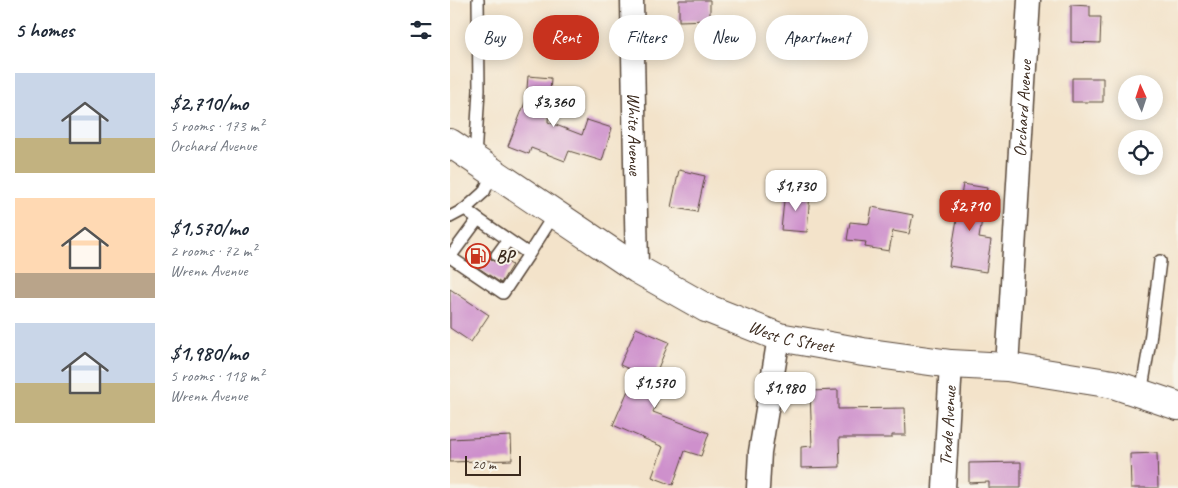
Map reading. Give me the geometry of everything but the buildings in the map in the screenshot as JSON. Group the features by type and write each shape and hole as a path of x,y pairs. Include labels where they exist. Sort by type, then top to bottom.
{"main road":[{"name":"West C Street","path":"450,143 637,268 706,308 780,336 863,352 951,364 1007,367 1113,384 1178,406"}],"street":[{"name":"White Avenue","path":"632,0 637,268"},
{"name":"Orchard Avenue","path":"1007,367 1029,0"},
{"path":"758,488 760,452 780,336"},
{"name":"Trade Avenue","path":"944,488 951,364"}],"lane":[{"path":"450,217 465,209 484,192 479,90 478,0"},
{"path":"465,209 529,254"},
{"path":"478,219 450,257 483,276 503,293 555,213"},
{"path":"496,255 508,240"},
{"path":"1141,394 1160,261"}],"place":[{"name":"BP","path":"478,256"}]}
